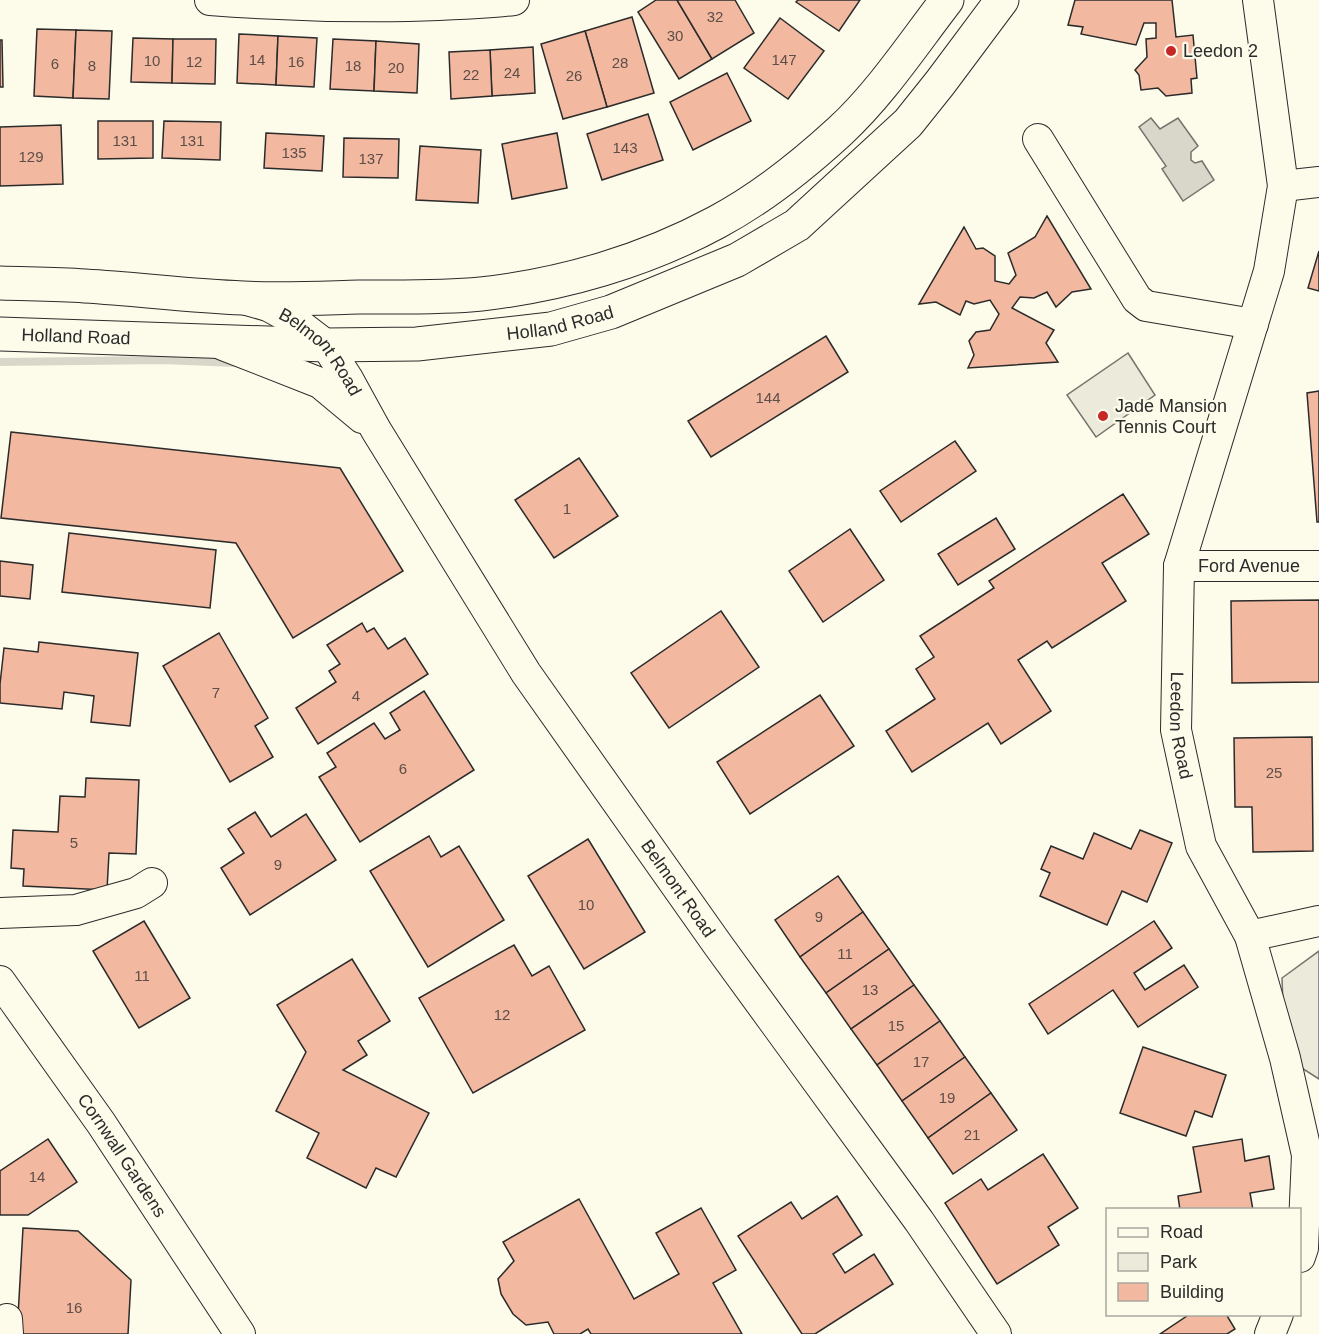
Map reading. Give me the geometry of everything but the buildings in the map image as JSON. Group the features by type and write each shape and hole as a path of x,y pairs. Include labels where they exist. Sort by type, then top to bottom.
{"main road":[{"path":"0,283 85,286 244,298 424,297 480,294 530,287 626,262 678,241 718,221 756,198 794,170 842,130 879,89 947,0"},
{"name":"Holland Road","path":"0,334 326,345 417,344 552,329 611,312 737,260 797,225 908,123 1002,0"}],"street":[{"path":"210,0 264,4 479,4 514,0"},
{"name":"Leedon Road","path":"1258,0 1283,186 1269,271 1179,566 1176,730 1201,846 1250,936 1285,1058 1307,1155 1301,1252"},
{"path":"1038,139 1137,299 1146,306 1253,324"},
{"path":"1283,186 1319,182"},
{"name":"Belmont Road","path":"244,298 268,306 286,316 326,345 526,673 711,935 919,1221 996,1334"},
{"name":"Belmont Road","path":"214,341 320,383 376,430"},
{"name":"Ford Avenue","path":"1179,566 1319,566"},
{"path":"0,913 76,910 136,892 152,883"},
{"path":"1250,936 1319,921"},
{"name":"Cornwall Gardens","path":"0,981 101,1123 240,1334"},
{"path":"1270,1334 1277,1316"}],"green space":[{"name":"Jade Mansion Tennis Court","path":"1128,353 1155,395 1096,437 1067,395"},
{"path":"1319,951 1319,1079 1297,1065 1283,1005 1282,978"}],"shaded area":[{"path":"1151,118 1160,129 1178,118 1198,146 1191,152 1191,160 1195,163 1202,161 1214,180 1183,201 1162,169 1166,166 1139,127"}],"waterway":[{"path":"0,362 162,360 236,363"}],"place":[{"name":"Leedon 2","path":"1171,51"},
{"name":"Jade Mansion Tennis Court","path":"1103,416"}]}
